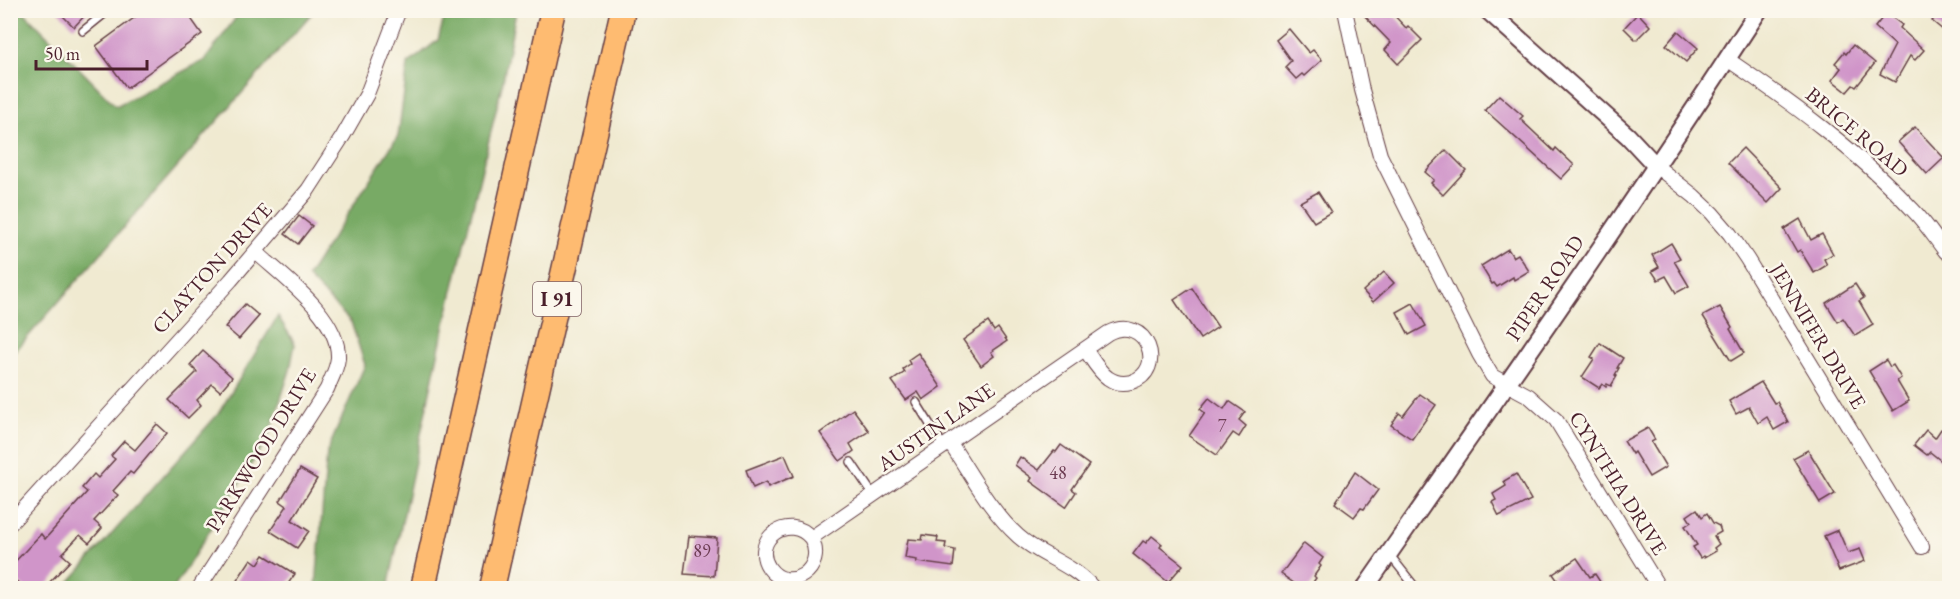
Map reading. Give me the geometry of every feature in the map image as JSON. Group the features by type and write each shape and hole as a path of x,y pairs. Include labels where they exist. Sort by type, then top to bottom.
{"highway":[{"path":"423,588 553,10"},
{"name":"I 91","path":"492,588 623,10"}],"street":[{"name":"CLAYTON DRIVE","path":"10,524 256,252 308,190 344,136 367,94 399,10"},
{"name":"CYNTHIA DRIVE","path":"1345,10 1362,90 1380,155 1479,354 1492,376 1529,396 1556,420 1659,588"},
{"path":"1487,10 1628,136 1656,166"},
{"name":"PIPER ROAD","path":"1365,588 1507,385 1759,10"},
{"name":"BRICE ROAD","path":"1727,59 1803,112 1845,147 1906,202 1946,252"},
{"name":"JENNIFER DRIVE","path":"1656,166 1703,205 1730,234 1922,547"},
{"name":"PARKWOOD DRIVE","path":"199,588 327,389 336,367 337,347 321,315 256,252"},
{"name":"AUSTIN LANE","path":"811,538 874,496 1085,349 1113,330 1128,329 1138,333 1146,340 1150,350 1150,361 1146,371 1138,378 1129,382 1118,382 1104,375 1085,349"},
{"path":"947,445 1010,529 1026,543 1074,570 1093,588"}],"lane":[{"path":"83,31 109,10"},
{"path":"916,402 947,445"},
{"path":"851,462 874,496"},
{"path":"1389,554 1416,588"}],"green space":[{"path":"11,10 23,11 116,106 205,60 237,16 237,11 314,11 11,356"},
{"path":"446,11 516,11 503,81 440,345 388,588 314,588 316,586 327,452 365,365 351,322 307,277 398,136 408,64 438,40"},
{"path":"278,316 295,344 290,370 269,436 174,588 64,588 218,414"}],"building":[{"path":"57,10 90,10 74,27"},
{"path":"145,10 185,10 202,34 127,88 96,46"},
{"path":"1359,10 1389,10 1406,28 1408,26 1422,40 1398,64 1385,50 1391,43"},
{"path":"1942,10 1950,10 1950,36 1932,21"},
{"path":"1638,13 1650,26 1636,40 1624,28"},
{"path":"1886,13 1902,25 1900,28 1924,50 1915,60 1910,56 1895,82 1880,74 1895,45 1875,27"},
{"path":"1289,29 1309,53 1313,50 1322,60 1304,76 1302,74 1296,79 1285,67 1291,61 1276,40"},
{"path":"1678,31 1698,48 1686,62 1666,45"},
{"path":"1853,45 1875,63 1856,87 1853,85 1847,92 1832,80 1841,68 1835,63"},
{"path":"1499,95 1523,116 1520,119 1554,151 1556,148 1574,165 1561,179 1485,110"},
{"path":"1915,127 1944,158 1927,174 1898,142"},
{"path":"1743,148 1782,188 1768,203 1728,163"},
{"path":"1446,150 1466,170 1443,195 1431,183 1434,180 1425,172"},
{"path":"1318,192 1331,212 1314,222 1300,202"},
{"path":"299,216 312,226 298,244 285,234"},
{"path":"1800,219 1811,240 1822,234 1833,254 1824,259 1827,265 1814,273 1800,250 1797,252 1784,229"},
{"path":"1671,243 1680,258 1674,261 1689,286 1676,293 1666,276 1658,280 1652,271 1659,267 1652,255"},
{"path":"1508,249 1513,257 1518,254 1529,271 1497,287 1494,283 1492,284 1481,266"},
{"path":"1384,272 1394,283 1373,302 1363,291"},
{"path":"1855,284 1864,298 1859,301 1873,325 1855,336 1843,318 1838,322 1826,303"},
{"path":"1192,288 1218,327 1200,339 1174,300"},
{"path":"1413,303 1426,326 1409,335 1397,312"},
{"path":"245,304 259,316 239,339 225,327"},
{"path":"1720,307 1744,353 1731,361 1703,316"},
{"path":"988,322 994,331 998,328 1007,341 991,352 994,356 981,366 963,340"},
{"path":"1600,343 1623,358 1611,386 1607,384 1606,387 1602,384 1599,388 1582,377 1594,359 1591,357"},
{"path":"203,351 232,377 220,391 212,384 197,400 201,405 188,418 169,400 197,372 190,365"},
{"path":"918,353 941,387 923,400 918,392 906,400 892,381 905,372 903,369 910,364 908,360"},
{"path":"1886,360 1890,367 1893,365 1901,378 1897,381 1909,401 1893,411 1869,371"},
{"path":"1761,382 1774,403 1777,402 1788,422 1774,430 1767,417 1758,423 1749,407 1736,414 1729,401"},
{"path":"1420,394 1436,405 1412,439 1391,425 1399,413 1403,416"},
{"path":"1209,398 1224,409 1229,401 1245,412 1239,420 1246,426 1239,437 1233,433 1217,455 1189,436 1205,413 1200,409"},
{"path":"853,409 869,431 850,444 854,451 840,461 820,433"},
{"path":"157,424 167,433 133,474 130,472 113,491 118,495 94,521 102,528 89,543 80,535 62,554 70,561 44,588 25,588 10,576 10,567 41,534 45,539 87,492 82,488 94,474 98,478 115,459 111,456 124,441 135,450"},
{"path":"1648,428 1655,440 1651,442 1666,467 1649,477 1634,452 1632,454 1624,441"},
{"path":"1941,429 1950,436 1950,468 1930,452 1927,455 1914,445 1926,430 1935,438"},
{"path":"1061,445 1089,465 1072,489 1076,492 1066,507 1030,481 1032,478 1015,465 1020,457 1039,470"},
{"path":"1808,450 1835,494 1820,503 1793,458"},
{"path":"785,455 794,476 768,487 766,482 753,488 746,470"},
{"path":"300,469 317,479 292,520 309,531 297,548 270,531 287,506 280,501"},
{"path":"1355,472 1378,490 1364,509 1361,508 1354,517 1335,503"},
{"path":"1516,474 1531,500 1499,516 1492,502 1496,500 1493,494 1506,486 1504,481"},
{"path":"1697,509 1702,517 1707,513 1713,523 1719,526 1721,532 1714,536 1719,544 1714,548 1716,551 1704,558 1703,556 1700,558 1693,547 1697,545 1685,526 1691,522 1687,516"},
{"path":"1838,530 1848,553 1860,549 1865,561 1839,571 1824,536"},
{"path":"923,535 938,537 937,542 946,543 945,548 955,550 953,567 916,562 917,560 905,558 908,539 922,540"},
{"path":"689,536 717,538 714,576 684,574"},
{"path":"1152,536 1162,544 1160,547 1183,565 1168,582 1133,554 1143,541 1146,543"},
{"path":"1304,543 1323,558 1314,576 1316,578 1309,588 1301,588 1281,574"},
{"path":"264,555 295,574 285,588 232,588 251,559 258,564"},
{"path":"1577,558 1590,577 1595,574 1604,588 1563,588 1553,574"}]}
